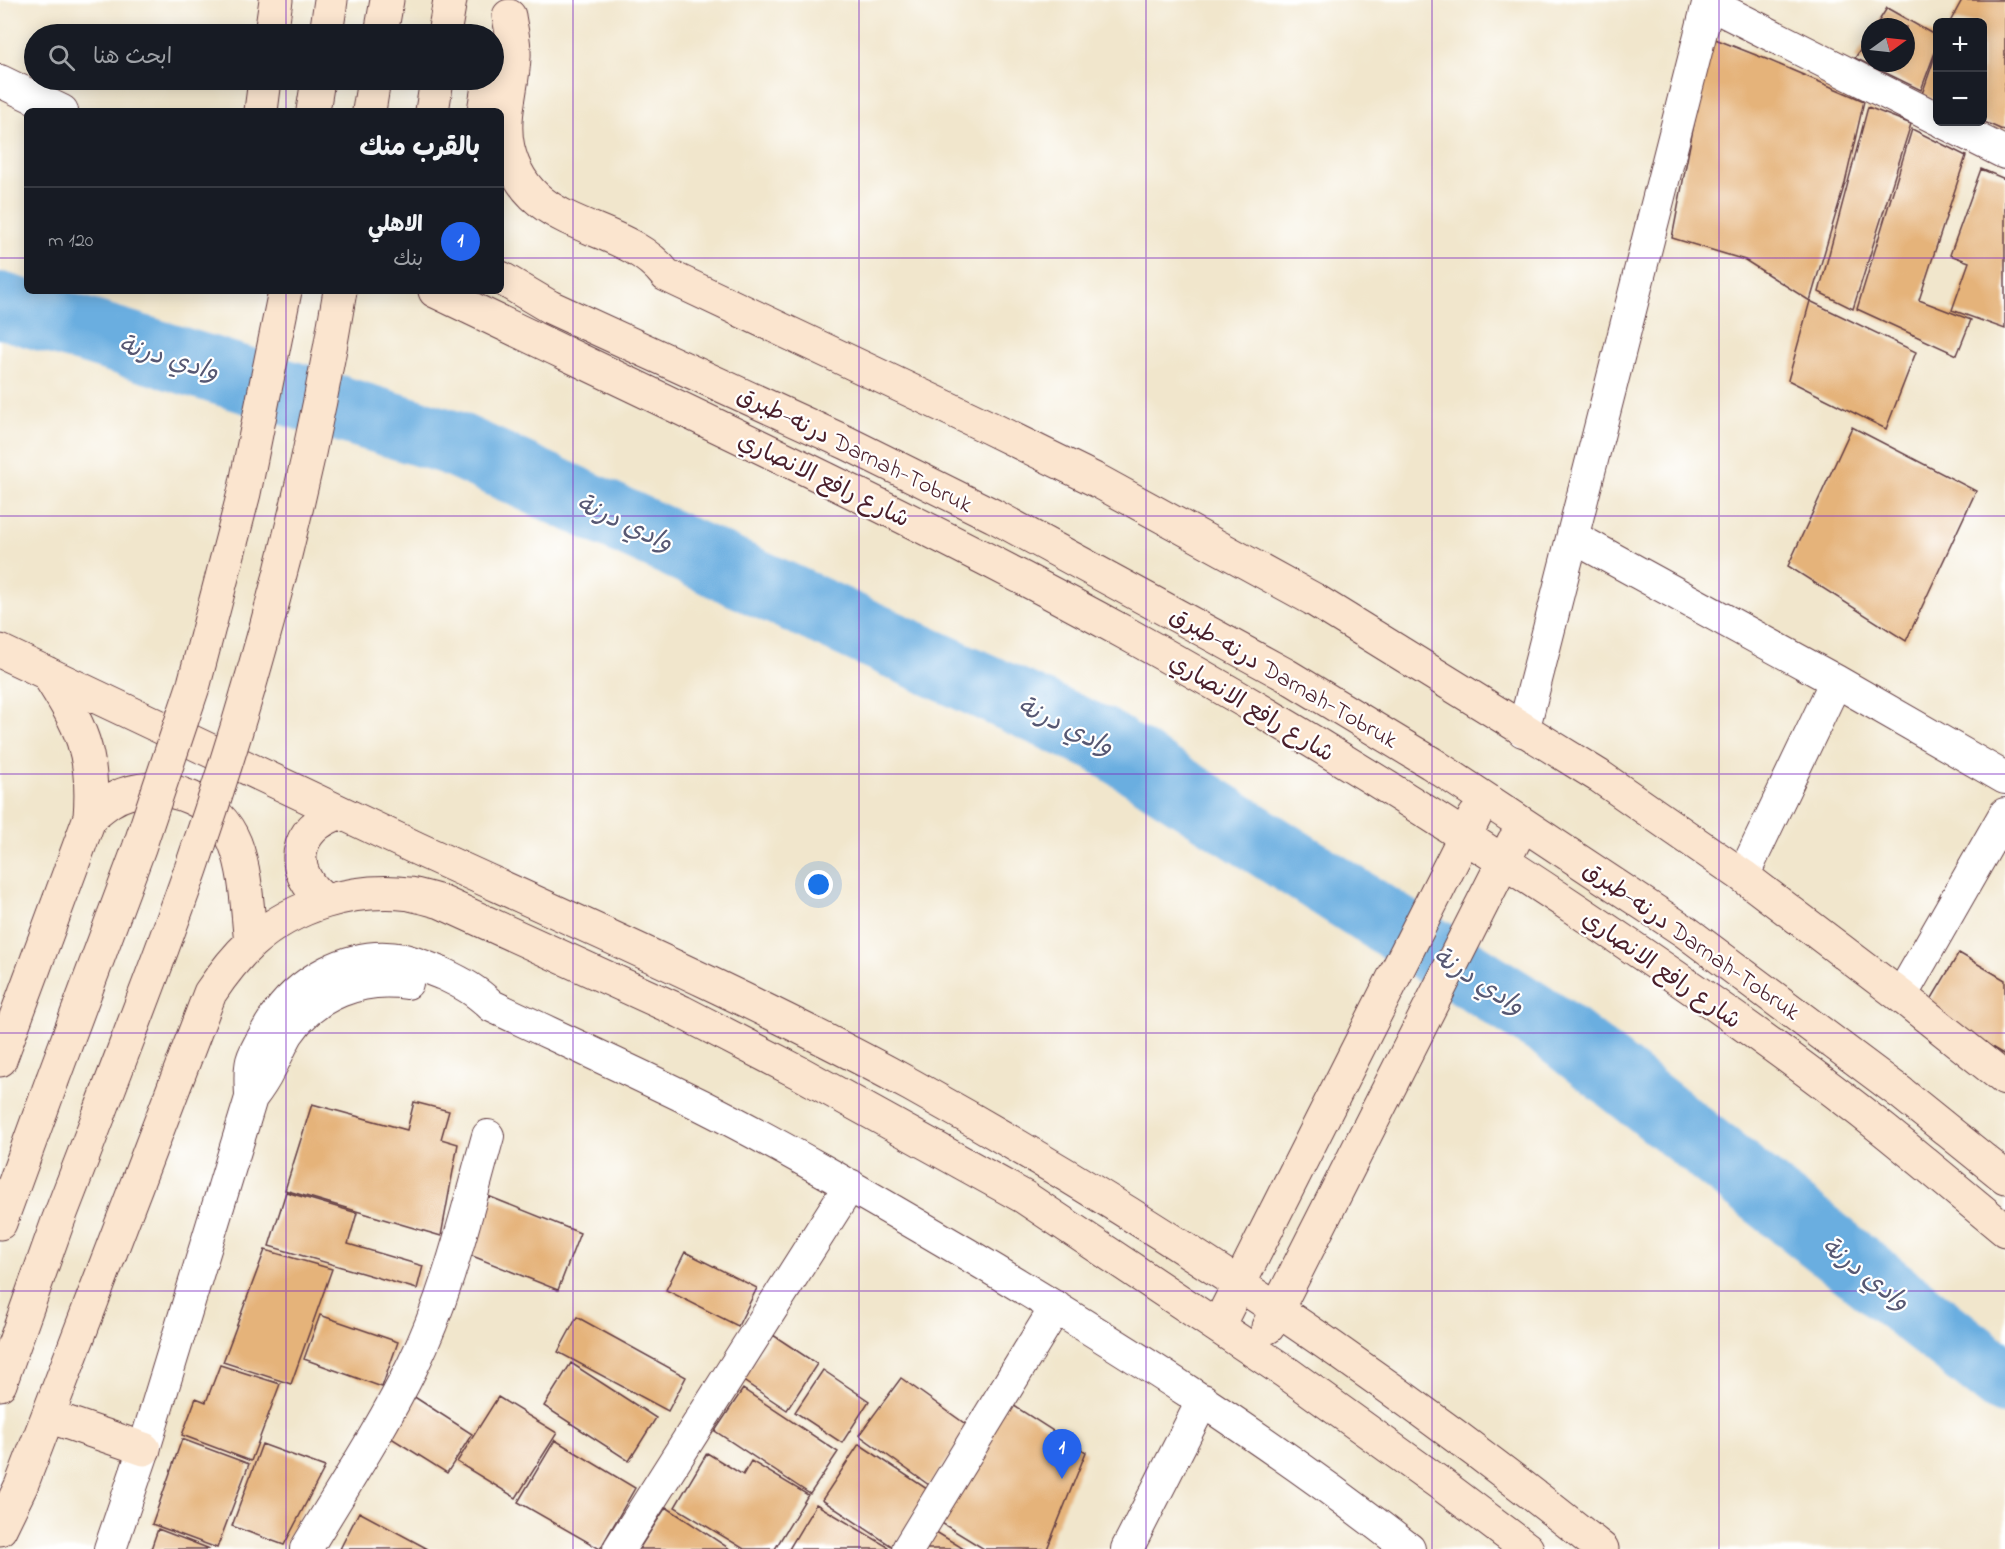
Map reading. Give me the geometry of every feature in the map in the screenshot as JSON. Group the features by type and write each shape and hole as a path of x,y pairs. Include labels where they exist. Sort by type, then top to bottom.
{"street":[{"path":"272,24 276,0"},
{"path":"327,24 331,0"},
{"path":"383,24 387,0"},
{"path":"446,24 450,0"},
{"path":"1523,731 1709,2 1933,116"},
{"path":"504,24 510,8"},
{"path":"510,8 514,57 505,126 508,147 514,167 524,184 538,200 554,212 641,252 658,263 666,274 1098,481 1313,598 1523,731 1599,776 1743,876 1901,996 2005,1079"},
{"path":"0,81 56,108"},
{"path":"261,108 264,90"},
{"path":"313,108 316,90"},
{"path":"369,108 372,90"},
{"path":"432,108 435,90"},
{"path":"484,108 487,90"},
{"path":"1951,126 2005,153"},
{"path":"504,195 528,219 545,230 640,274 650,276 666,274"},
{"name":"درنه-طبرق Darnah-Tobruk","path":"504,280 550,307 847,443 994,516 1286,675 1431,763 1686,932 1901,1093 2005,1177"},
{"path":"0,1223 139,848 194,684 244,493 284,294"},
{"path":"0,1384 58,1221 191,869 244,702 301,493 339,294"},
{"name":"شارع رافع الانصاري","path":"441,294 847,489 990,561 1271,716 1465,836 1649,958 1882,1129 2005,1230"},
{"path":"1573,537 1836,681 2005,778"},
{"path":"0,651 340,813 686,971 866,1062 1024,1149 1113,1203 1277,1309 1431,1417 1602,1549"},
{"path":"0,1060 90,818 92,790 90,762 72,714 47,673"},
{"path":"1743,876 1836,681"},
{"path":"90,818 107,803 127,793 148,789 170,790 191,797 208,808 223,822 234,841 240,860 251,943"},
{"path":"1218,1326 1484,798"},
{"path":"326,901 305,881 300,866 300,851 314,825 326,817 340,813"},
{"path":"1901,996 2005,814"},
{"path":"1255,1351 1523,823"},
{"path":"0,1528 21,1486 210,993 228,967 251,943 277,923 301,910 326,901 353,895 379,893 410,894 441,902 682,1012 800,1072 1024,1197 1255,1351 1445,1487 1527,1549"},
{"path":"110,1549 144,1449 251,1098 252,1060 279,1012 297,992 318,976 359,961 402,960 425,966 471,987 492,1006 700,1105 850,1185 1056,1307 1203,1400 1409,1549"},
{"path":"306,1549 386,1414 416,1357 451,1268 488,1136"},
{"path":"619,1549 850,1185"},
{"path":"908,1549 1056,1307"},
{"path":"1127,1549 1203,1400"},
{"path":"48,1416 144,1449"}],"building":[{"path":"1962,0 2005,0 2005,131 1987,123 1987,18 1952,18"},
{"path":"1887,8 1905,18 1881,18"},
{"path":"1915,24 1933,34 1933,58 1921,90 1884,72 1915,72"},
{"path":"1705,35 1864,101 1845,183 1810,301 1745,260 1672,238 1695,119"},
{"path":"1861,49 1861,61 1855,58"},
{"path":"1933,62 1933,99 1922,94"},
{"path":"1868,107 1911,124 1853,309 1819,292"},
{"path":"1912,129 1966,156 1919,300 1971,320 1957,355 1857,309"},
{"path":"1981,169 2005,179 2005,329 1952,310 1969,262 1950,255"},
{"path":"1810,301 1916,352 1886,429 1788,380"},
{"path":"1852,427 1976,491 1906,641 1788,566"},
{"path":"1959,953 2005,980 2005,1055 1926,1008"},
{"path":"414,1102 449,1111 441,1139 458,1144 441,1236 285,1190 312,1104 407,1130"},
{"path":"286,1192 357,1213 348,1244 423,1266 417,1289 269,1246"},
{"path":"488,1196 580,1233 558,1290 465,1253"},
{"path":"265,1250 332,1269 291,1384 223,1362"},
{"path":"685,1252 757,1288 738,1326 666,1290"},
{"path":"320,1315 398,1342 382,1387 304,1359"},
{"path":"577,1317 686,1377 668,1411 558,1352"},
{"path":"773,1335 817,1364 787,1410 742,1380"},
{"path":"571,1363 656,1418 629,1461 544,1406"},
{"path":"220,1365 280,1384 251,1461 182,1435 196,1398 206,1402"},
{"path":"823,1370 869,1401 842,1443 795,1412"},
{"path":"901,1378 971,1428 929,1485 859,1435"},
{"path":"743,1389 838,1452 810,1494 715,1431"},
{"path":"413,1396 472,1434 447,1473 388,1436"},
{"path":"498,1397 557,1433 516,1498 457,1462"},
{"path":"1008,1402 1086,1452 1047,1549 984,1549 935,1519"},
{"path":"182,1439 249,1464 217,1548 152,1524"},
{"path":"555,1440 635,1488 600,1549 518,1502"},
{"path":"262,1444 325,1467 284,1545 232,1526"},
{"path":"859,1444 930,1491 893,1547 822,1500"},
{"path":"707,1453 743,1475 751,1461 808,1495 775,1549 744,1549 675,1507"},
{"path":"816,1504 888,1547 887,1549 789,1549"},
{"path":"666,1507 730,1549 639,1549"},
{"path":"359,1512 428,1549 340,1549"},
{"path":"928,1527 964,1549 914,1549"},
{"path":"158,1529 210,1549 151,1549"}],"waterway":[{"name":"وادي درنة","path":"0,305 452,443 1103,741 1555,1029 2005,1382"}],"place":[{"name":"الاهلي","path":"1062,1479"}]}
